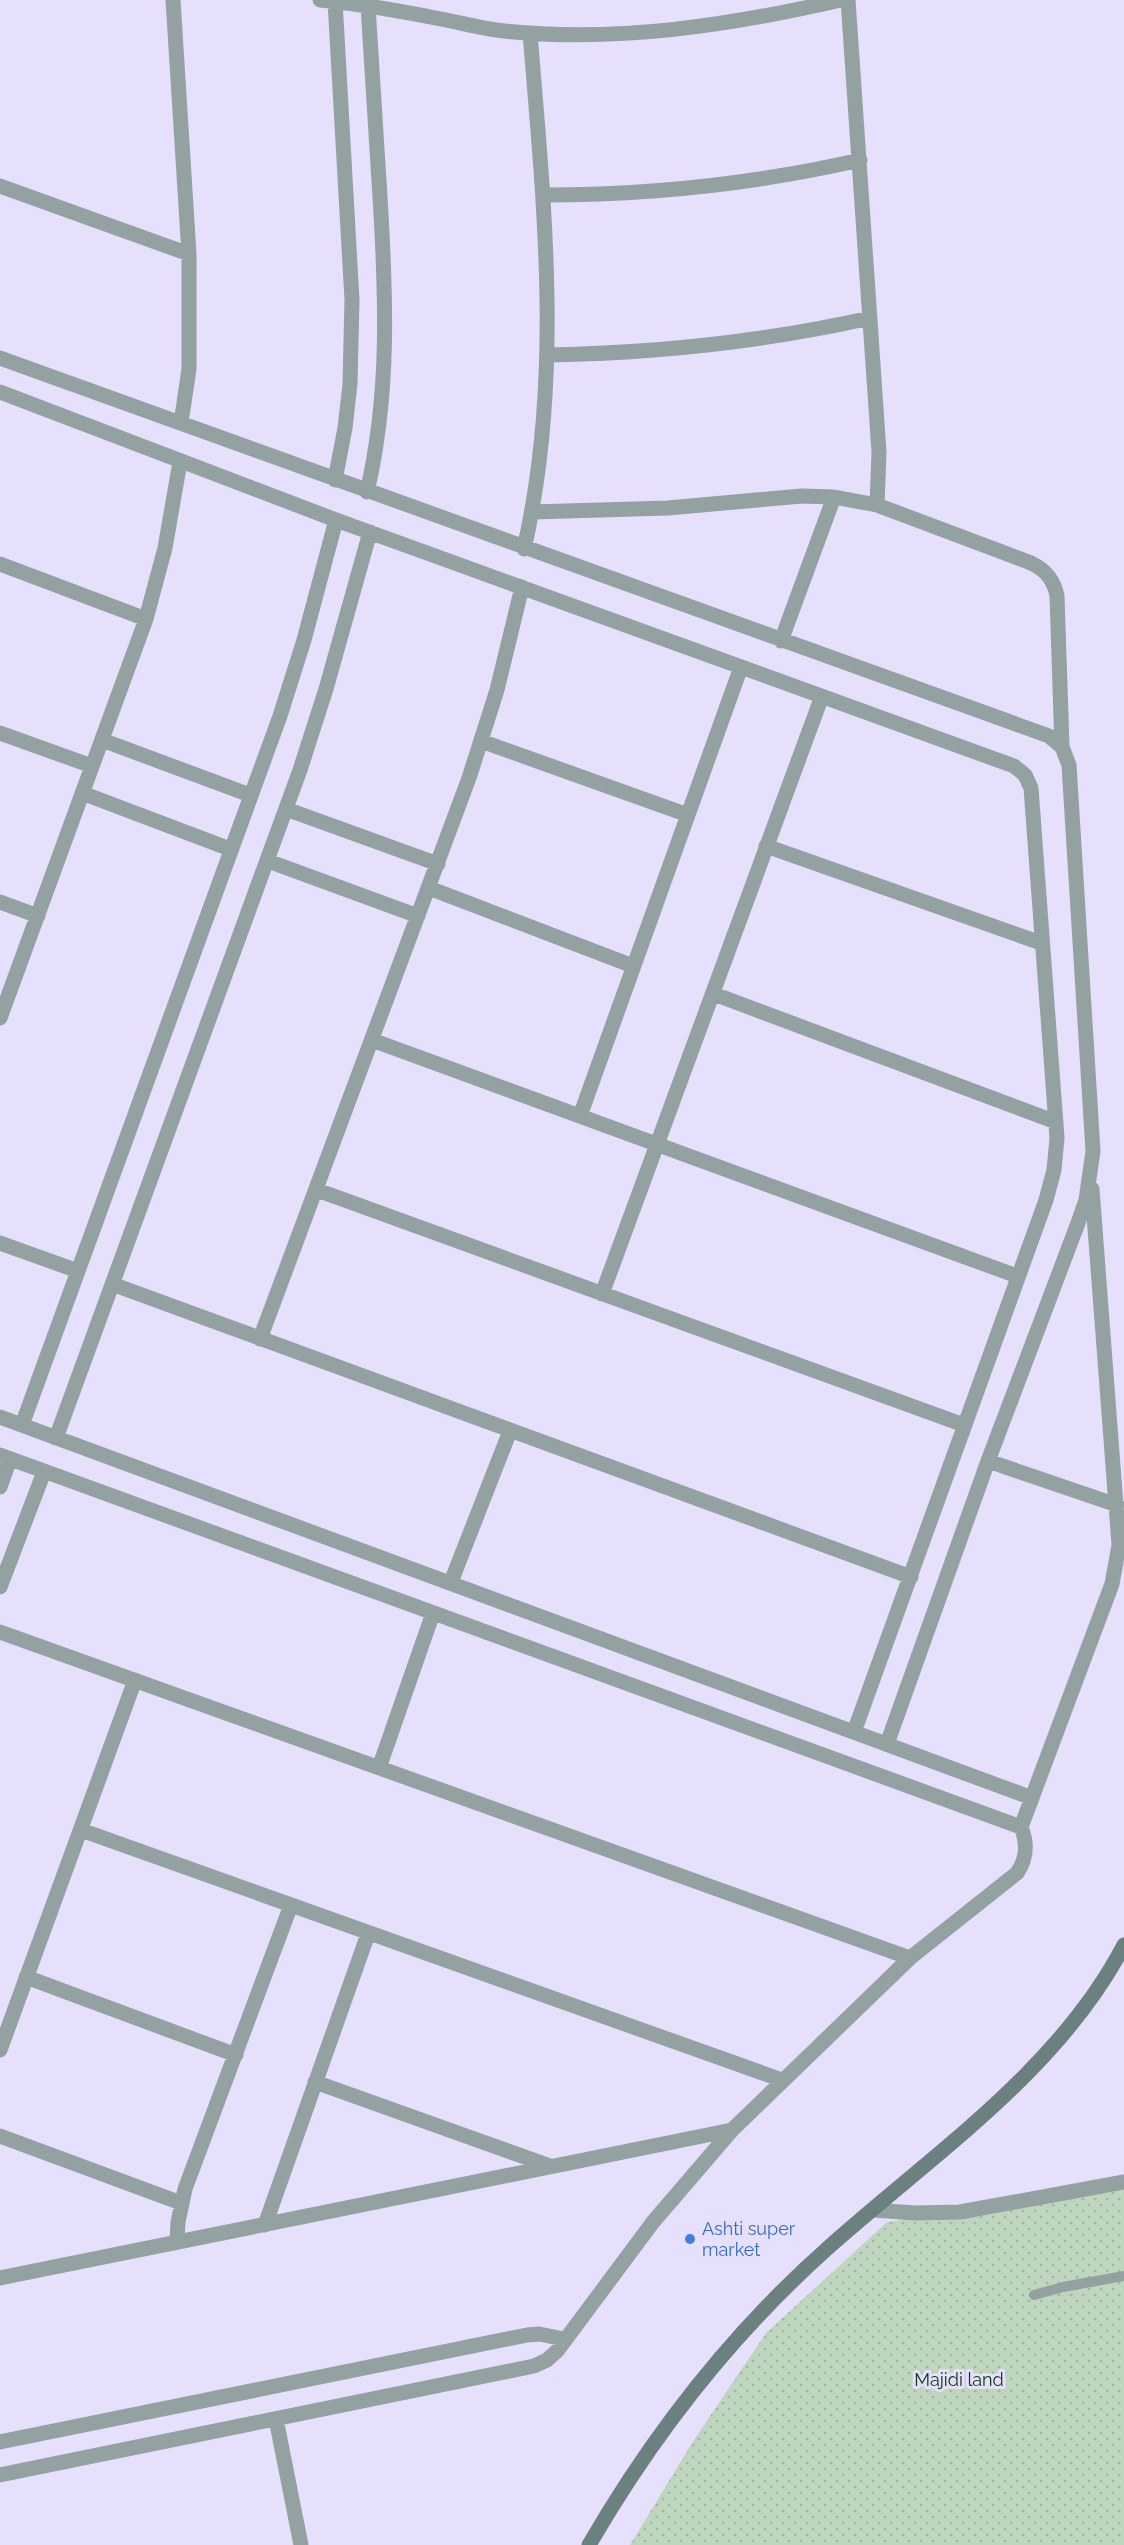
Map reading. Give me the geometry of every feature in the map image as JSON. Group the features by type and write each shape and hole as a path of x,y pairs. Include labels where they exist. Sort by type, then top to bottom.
{"street":[{"path":"173,0 189,254 190,361 181,423"},
{"path":"335,480 345,428 350,384 352,300 327,1 368,6 482,27 530,33 583,34 690,27 743,20 841,0"},
{"path":"848,0 879,452 876,505"},
{"path":"367,492 380,425 385,332 385,276 368,6"},
{"path":"524,549 541,460 548,356 547,262 530,33"},
{"path":"543,195 639,193 704,188 778,177 860,160"},
{"path":"0,186 189,254"},
{"path":"548,356 646,352 712,346 820,329 870,318"},
{"path":"0,358 781,642 1049,736 1062,747"},
{"path":"0,392 336,520 1014,766 1025,775 1031,788 1056,1122 1056,1154 1051,1185 854,1732"},
{"path":"0,1018 146,619 165,548 180,462"},
{"path":"0,2475 534,2366 547,2360 557,2351 564,2338 653,2222 732,2130 910,1958 1017,1872 1022,1865 1027,1846 1021,1827 1112,1584 1119,1545 1117,1505 1091,1176 1093,1151 1069,765 1062,747 1055,588 1046,572 1031,563 876,505 834,497 802,496 668,508 532,512"},
{"path":"781,642 834,497"},
{"path":"22,1425 293,678 336,520"},
{"path":"56,1438 268,861 320,709 370,532"},
{"path":"0,564 146,619"},
{"path":"260,1339 482,741 522,587"},
{"path":"580,1116 741,667"},
{"path":"603,1294 822,696"},
{"path":"0,733 92,766"},
{"path":"102,740 250,795"},
{"path":"482,741 688,815"},
{"path":"82,793 230,849"},
{"path":"286,809 438,864"},
{"path":"766,846 1041,943"},
{"path":"268,861 418,916"},
{"path":"429,888 633,966"},
{"path":"0,902 38,916"},
{"path":"714,994 1056,1122"},
{"path":"372,1040 1017,1276"},
{"path":"887,1744 988,1461 1078,1223 1091,1176"},
{"path":"316,1190 964,1425"},
{"path":"0,1243 78,1272"},
{"path":"112,1284 910,1577"},
{"path":"0,1417 1032,1797"},
{"path":"451,1582 510,1431"},
{"path":"0,1487 5,1457 1021,1827"},
{"path":"988,1461 1117,1505"},
{"path":"0,1587 44,1472"},
{"path":"379,1768 433,1613"},
{"path":"0,1632 910,1958"},
{"path":"0,2050 135,1680"},
{"path":"81,1830 782,2080"},
{"path":"177,2242 181,2203 291,1905"},
{"path":"265,2225 368,1934"},
{"path":"589,2545 648,2450 715,2363 791,2283 1014,2086 1044,2056 1096,1991 1124,1945"},
{"path":"27,1977 236,2055"},
{"path":"315,2082 552,2167"},
{"path":"0,2278 732,2130"},
{"path":"0,2136 181,2203"},
{"path":"873,2210 938,2214 960,2212 1124,2182"},
{"path":"0,2442 526,2335 539,2334 564,2338"},
{"path":"276,2419 302,2545"}],"lane":[{"path":"1034,2295 1063,2287 1124,2276"}],"green space":[{"name":"Majidi land","path":"1124,2183 1124,2545 630,2545 694,2440 766,2333 887,2222"}],"place":[{"name":"Ashti super market","path":"690,2239"}]}
